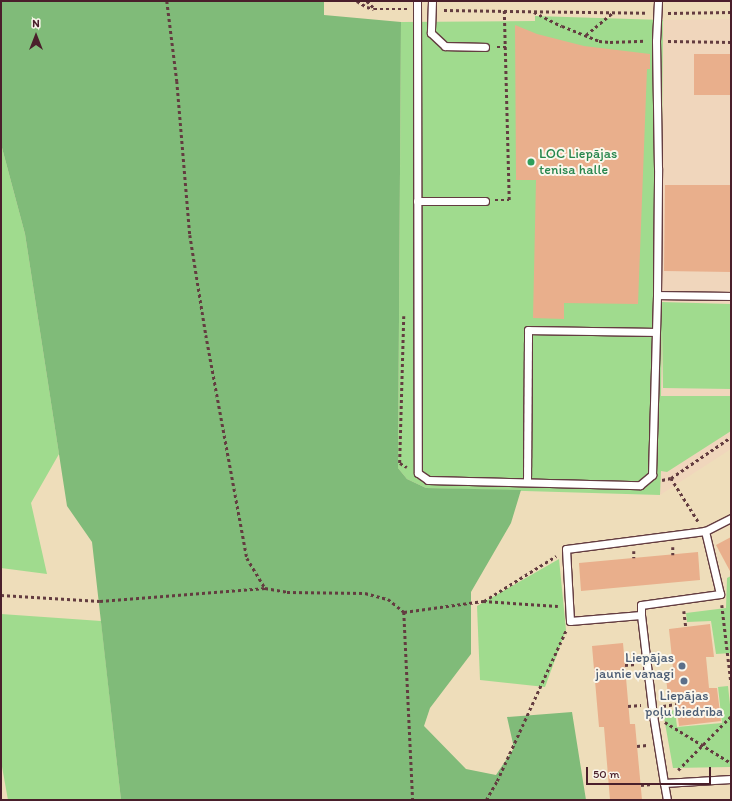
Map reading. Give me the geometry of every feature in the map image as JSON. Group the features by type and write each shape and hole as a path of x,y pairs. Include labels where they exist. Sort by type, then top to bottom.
{"lane":[{"path":"417,1 418,473 428,480 527,481 640,485 652,475 658,168 656,41 658,1"},
{"path":"432,1 431,33 445,46 485,47"},
{"path":"417,200 485,200"},
{"path":"656,295 731,296"},
{"path":"527,481 528,330 655,332"},
{"path":"641,615 570,621 566,549 705,532 731,518"},
{"path":"667,800 653,715 641,605 720,594 705,532"},
{"path":"664,783 731,779"}],"path":[{"path":"167,1 177,81 190,235 206,335 247,558 265,588"},
{"path":"357,1 374,9 417,10"},
{"path":"367,1 374,9"},
{"path":"432,10 658,13 731,12"},
{"path":"485,200 509,200 504,10"},
{"path":"532,11 586,36 610,42 731,42"},
{"path":"586,36 612,12"},
{"path":"640,485 671,478 731,438"},
{"path":"671,478 705,532"},
{"path":"483,601 566,549"},
{"path":"1,595 100,601 265,588 287,592 365,593 388,598 404,612 414,800"},
{"path":"720,594 731,682"},
{"path":"404,612 483,601 569,607"},
{"path":"684,610 686,627"},
{"path":"486,800 497,782 570,621"},
{"path":"624,665 632,664"},
{"path":"628,706 636,705"},
{"path":"653,715 731,763"},
{"path":"664,783 704,745 731,716"},
{"path":"637,746 645,745"},
{"path":"641,785 649,784"}],"shaded area":[{"path":"731,19 731,449 660,495 663,20"}],"green space":[{"path":"1,1 324,1 324,15 401,22 398,468 407,479 426,488 521,490 511,523 471,592 471,654 430,708 424,726 466,769 496,775 514,748 507,717 572,712 586,800 121,800 92,542 67,506 25,234 1,144"},
{"name":"LOC Liepājas tenisa halle","path":"535,16 663,20 661,302 731,304 731,389 663,388 662,328 661,396 731,396 731,431 667,472 661,471 660,495 426,488 407,479 398,468 401,22 535,21"},
{"path":"1,144 25,234 59,454 31,503 47,574 1,568"},
{"path":"559,559 566,630 545,687 480,680 477,606"},
{"path":"731,576 731,653 716,654 711,621 687,622 686,613 726,608 727,578"},
{"path":"1,614 101,621 121,800 8,800 1,761"},
{"path":"728,686 731,714 731,767 673,768 663,712 675,710 677,727 722,723 718,687"}],"building":[{"path":"515,25 537,34 584,46 650,54 650,69 647,69 638,304 564,303 564,319 533,318 536,180 516,180"},
{"path":"694,54 731,54 731,95 694,95"},
{"path":"665,185 731,185 731,272 664,271"},
{"path":"731,537 731,573 716,545"},
{"path":"698,552 700,580 581,591 579,563"},
{"path":"710,624 714,657 706,657 709,688 717,688 721,721 679,726 675,695 668,695 666,678 674,678 669,629"},
{"path":"623,643 630,724 635,724 642,800 610,800 604,727 599,727 592,646"}],"place":[{"name":"LOC Liepājas tenisa halle","path":"531,162"},
{"name":"Liepājas jaunie vanagi","path":"682,666"},
{"name":"Liepājas poļu biedrība","path":"684,681"}]}
